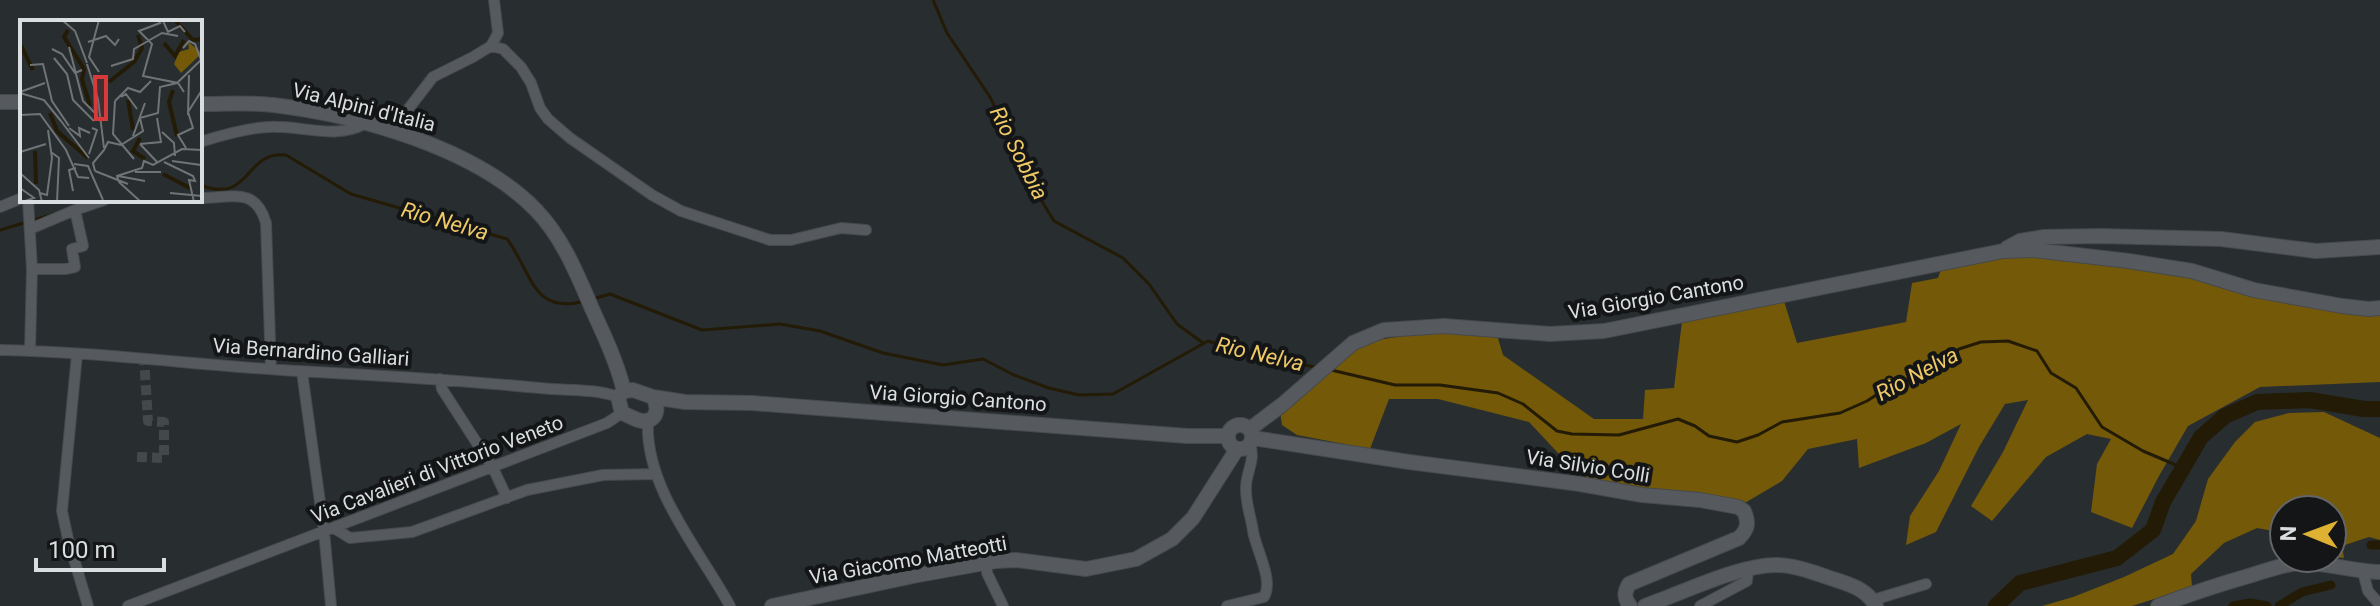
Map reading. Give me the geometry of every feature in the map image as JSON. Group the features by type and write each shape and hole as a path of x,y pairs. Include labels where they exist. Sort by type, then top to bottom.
{"street":[{"path":"202,141 270,127 325,131 356,129 406,112 433,77 491,46 498,33 494,0"},
{"path":"491,46 503,49 521,67 548,119 652,195 681,211 770,240 791,240 841,228 866,230"},
{"name":"Via Alpini d'Italia","path":"202,104 271,105 372,126 428,142 515,190 537,210 563,245 616,363 621,394"},
{"path":"202,198 253,199 262,209 266,223 271,369"},
{"path":"0,207 20,199"},
{"path":"28,202 32,269 30,350"},
{"path":"30,224 98,202"},
{"path":"32,269 75,267 72,249 83,246 75,210"},
{"path":"2003,251 2020,241 2032,239 2099,236 2221,239 2316,251 2380,247"},
{"path":"2003,251 2034,250 2129,261 2192,271 2254,290 2342,306 2380,308"},
{"name":"Via Giorgio Cantono","path":"1247,440 1353,343 1384,330 1421,326 1550,334 1604,331 2003,251"},
{"name":"Via Bernardino Galliari","path":"0,350 144,357 302,372 440,379 621,394"},
{"path":"77,354 62,511 88,606"},
{"path":"302,372 329,529 331,606"},
{"path":"440,379 442,389 493,468 507,498"},
{"path":"653,417 640,421 622,413 621,394 633,390 653,397 657,404 647,437 655,474 730,606"},
{"name":"Via Giorgio Cantono","path":"653,397 685,402 752,403 1187,436 1228,436 1237,425 1246,426 1247,440"},
{"name":"Via Giorgio Cantono","path":"653,417 685,402"},
{"name":"Via Cavalieri di Vittorio Veneto","path":"128,606 493,468 607,423 622,413"},
{"path":"1227,606 1264,597 1268,590 1268,579 1256,548 1245,486 1253,452 1247,440 1232,446 1228,436"},
{"name":"Via Giacomo Matteotti","path":"772,606 986,563 1016,560 1086,569 1136,559 1172,539 1193,518 1247,440"},
{"name":"Via Silvio Colli","path":"1247,440 1642,495 1700,500 1738,507 1744,511 1748,524 1739,538 1629,584 1625,599 1630,606"},
{"path":"329,529 350,538 412,532 527,490 603,475 655,474"},
{"path":"986,563 987,573 1003,606"},
{"path":"2158,606 2207,588 2300,563 2380,572"},
{"path":"1645,606 1670,602 1748,569 1778,565 1847,582 1863,590 1874,603 1926,584"},
{"path":"1700,606 1747,581 1748,569"},
{"path":"2363,572 2368,591 2380,605"}],"shaded area":[{"path":"2026,254 2169,272 2255,296 2355,315 2380,313 2380,382 2260,387 2188,426 2132,528 2091,512 2097,464 2111,439 2087,434 2046,457 1992,521 1971,506 2003,452 2028,400 2005,404 1979,447 1936,532 1906,545 1910,516 1939,471 1961,424 1926,443 1859,468 1857,439 1808,449 1782,481 1738,507 1601,488 1573,469 1529,422 1438,399 1389,399 1370,449 1297,435 1282,425 1280,412 1366,342 1426,332 1497,335 1503,355 1594,419 1643,419 1645,390 1674,388 1682,321 1784,301 1797,343 1906,322 1912,283 1938,278 1941,269"},
{"path":"2324,412 2380,438 2380,540 2369,537 2348,544 2348,494 2268,494 2268,530 2257,528 2224,543 2191,574 2192,587 2132,606 2042,606 2124,577 2173,554 2196,521 2208,479 2235,442 2255,422 2289,413"}],"waterway":[{"name":"Rio Sobbia","path":"933,0 947,33 990,97 1035,190 1054,221 1123,258 1149,284 1177,324 1203,343"},
{"name":"Rio Nelva","path":"202,185 229,188 239,183 262,160 286,155 351,194 507,239 529,278 544,297 567,304 585,301"},
{"name":"Rio Nelva","path":"0,230 54,214"},
{"name":"Rio Nelva","path":"593,299 610,294 702,330 780,324 820,331 883,353 943,365 983,359 1014,375 1079,395 1113,394 1208,341 1253,355 1315,367"},
{"name":"Rio Nelva","path":"1331,370 1395,385 1440,385 1498,393 1523,404 1557,431 1572,434 1619,435 1678,419 1709,436 1737,442 1782,422 1840,413 1887,388 1933,371 1959,349 1981,342 2008,341 2037,351 2051,373 2076,388 2102,427 2143,451 2183,468"},
{"path":"1996,606 2020,583 2117,558 2153,530 2163,502 2201,437 2225,416 2257,402 2310,400 2380,409"},
{"path":"2371,545 2380,545"},
{"path":"2279,606 2302,592 2331,585"},
{"path":"2233,606 2250,603 2267,606"}],"tunnel":[{"path":"137,457 164,458 164,422 148,421 144,357"}]}
